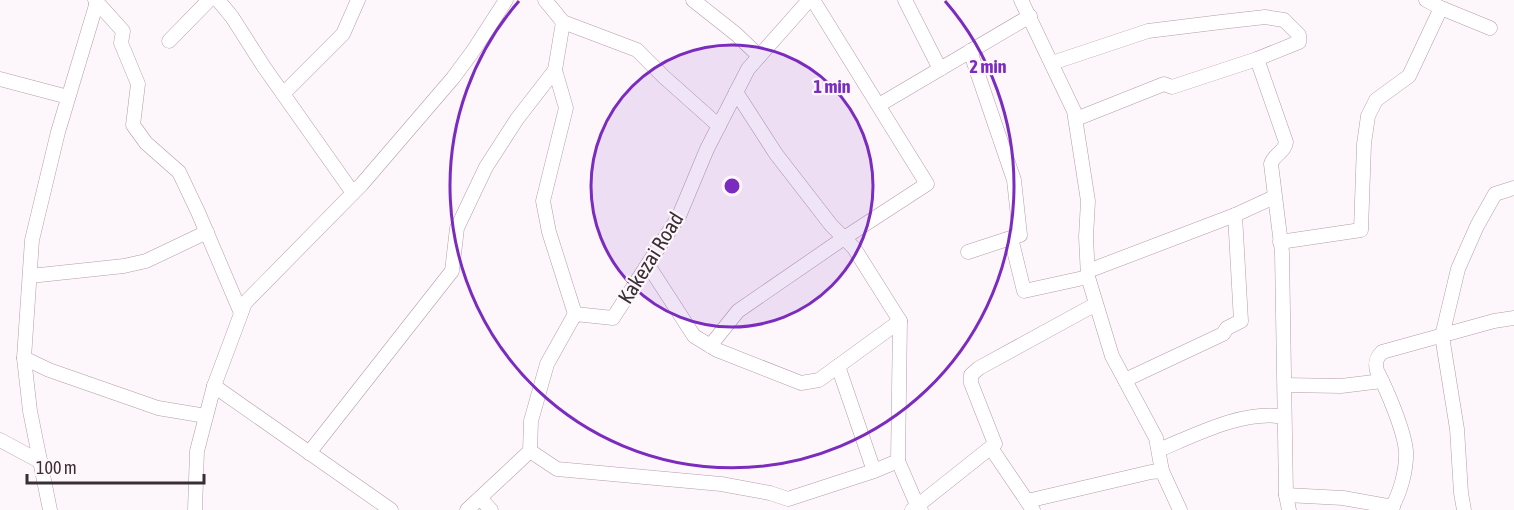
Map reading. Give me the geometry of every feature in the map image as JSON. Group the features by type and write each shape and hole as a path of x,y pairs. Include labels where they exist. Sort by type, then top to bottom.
{"street":[{"path":"169,41 217,0 353,194"},
{"path":"283,94 343,34 358,0"},
{"path":"195,510 197,451 214,386 245,303 353,194 453,78 506,0"},
{"path":"545,0 563,22 637,50 719,126"},
{"path":"693,0 736,34 759,56"},
{"path":"710,346 738,311 927,184 811,0"},
{"name":"Kakezai Road","path":"576,314 614,318 679,216 719,126 748,69 811,0"},
{"path":"905,0 940,69"},
{"path":"1021,0 1074,111 1088,201 1086,237 1088,274 1112,356 1156,438 1162,471 1179,510"},
{"path":"1426,0 1490,28"},
{"path":"96,1 123,31 122,43 138,84 133,125 146,143 179,172 241,314"},
{"path":"50,510 30,411 24,358 32,240 58,132 96,1"},
{"path":"1280,242 1361,230 1364,144 1368,116 1376,100 1409,76 1441,8"},
{"path":"879,105 1030,16"},
{"path":"1052,63 1148,31 1221,21 1265,17 1284,21 1299,34 1299,42 1257,59 1172,87 1164,84 1076,119"},
{"path":"467,510 530,451 531,421 547,364 576,314 549,232 543,201 566,108 555,70 563,22"},
{"path":"968,252 1020,235 1014,180 970,51"},
{"path":"1257,59 1286,142 1284,149 1273,158 1271,165 1280,242 1286,495 1289,510"},
{"path":"309,453 452,272 457,228 486,167 517,119 555,70"},
{"path":"0,79 68,97"},
{"path":"736,92 776,154 831,225 854,248 900,321 898,461 917,508 995,444 971,383 971,375 979,368 1096,304"},
{"path":"1464,510 1457,429 1442,336 1458,269 1477,226 1495,194 1514,188"},
{"path":"1011,238 1024,291 1088,274 1274,197"},
{"path":"1125,380 1223,334 1227,328 1241,321 1235,215"},
{"path":"30,276 124,266 146,261 207,232"},
{"path":"648,266 694,336 710,346 801,383 819,380 900,321"},
{"path":"1286,495 1343,498 1391,508 1406,464 1406,450 1375,364 1377,357 1382,352 1494,321 1514,318"},
{"path":"24,358 49,370 158,408 206,416"},
{"path":"838,366 874,471"},
{"path":"1285,385 1341,386 1382,381"},
{"path":"214,386 391,510"},
{"path":"1159,450 1222,423 1273,415 1284,417"},
{"path":"0,440 41,462"},
{"path":"991,448 1030,506 1150,472 1162,471"},
{"path":"530,451 557,470 721,484 770,493 788,499 898,461"},
{"path":"480,498 491,510"}]}
